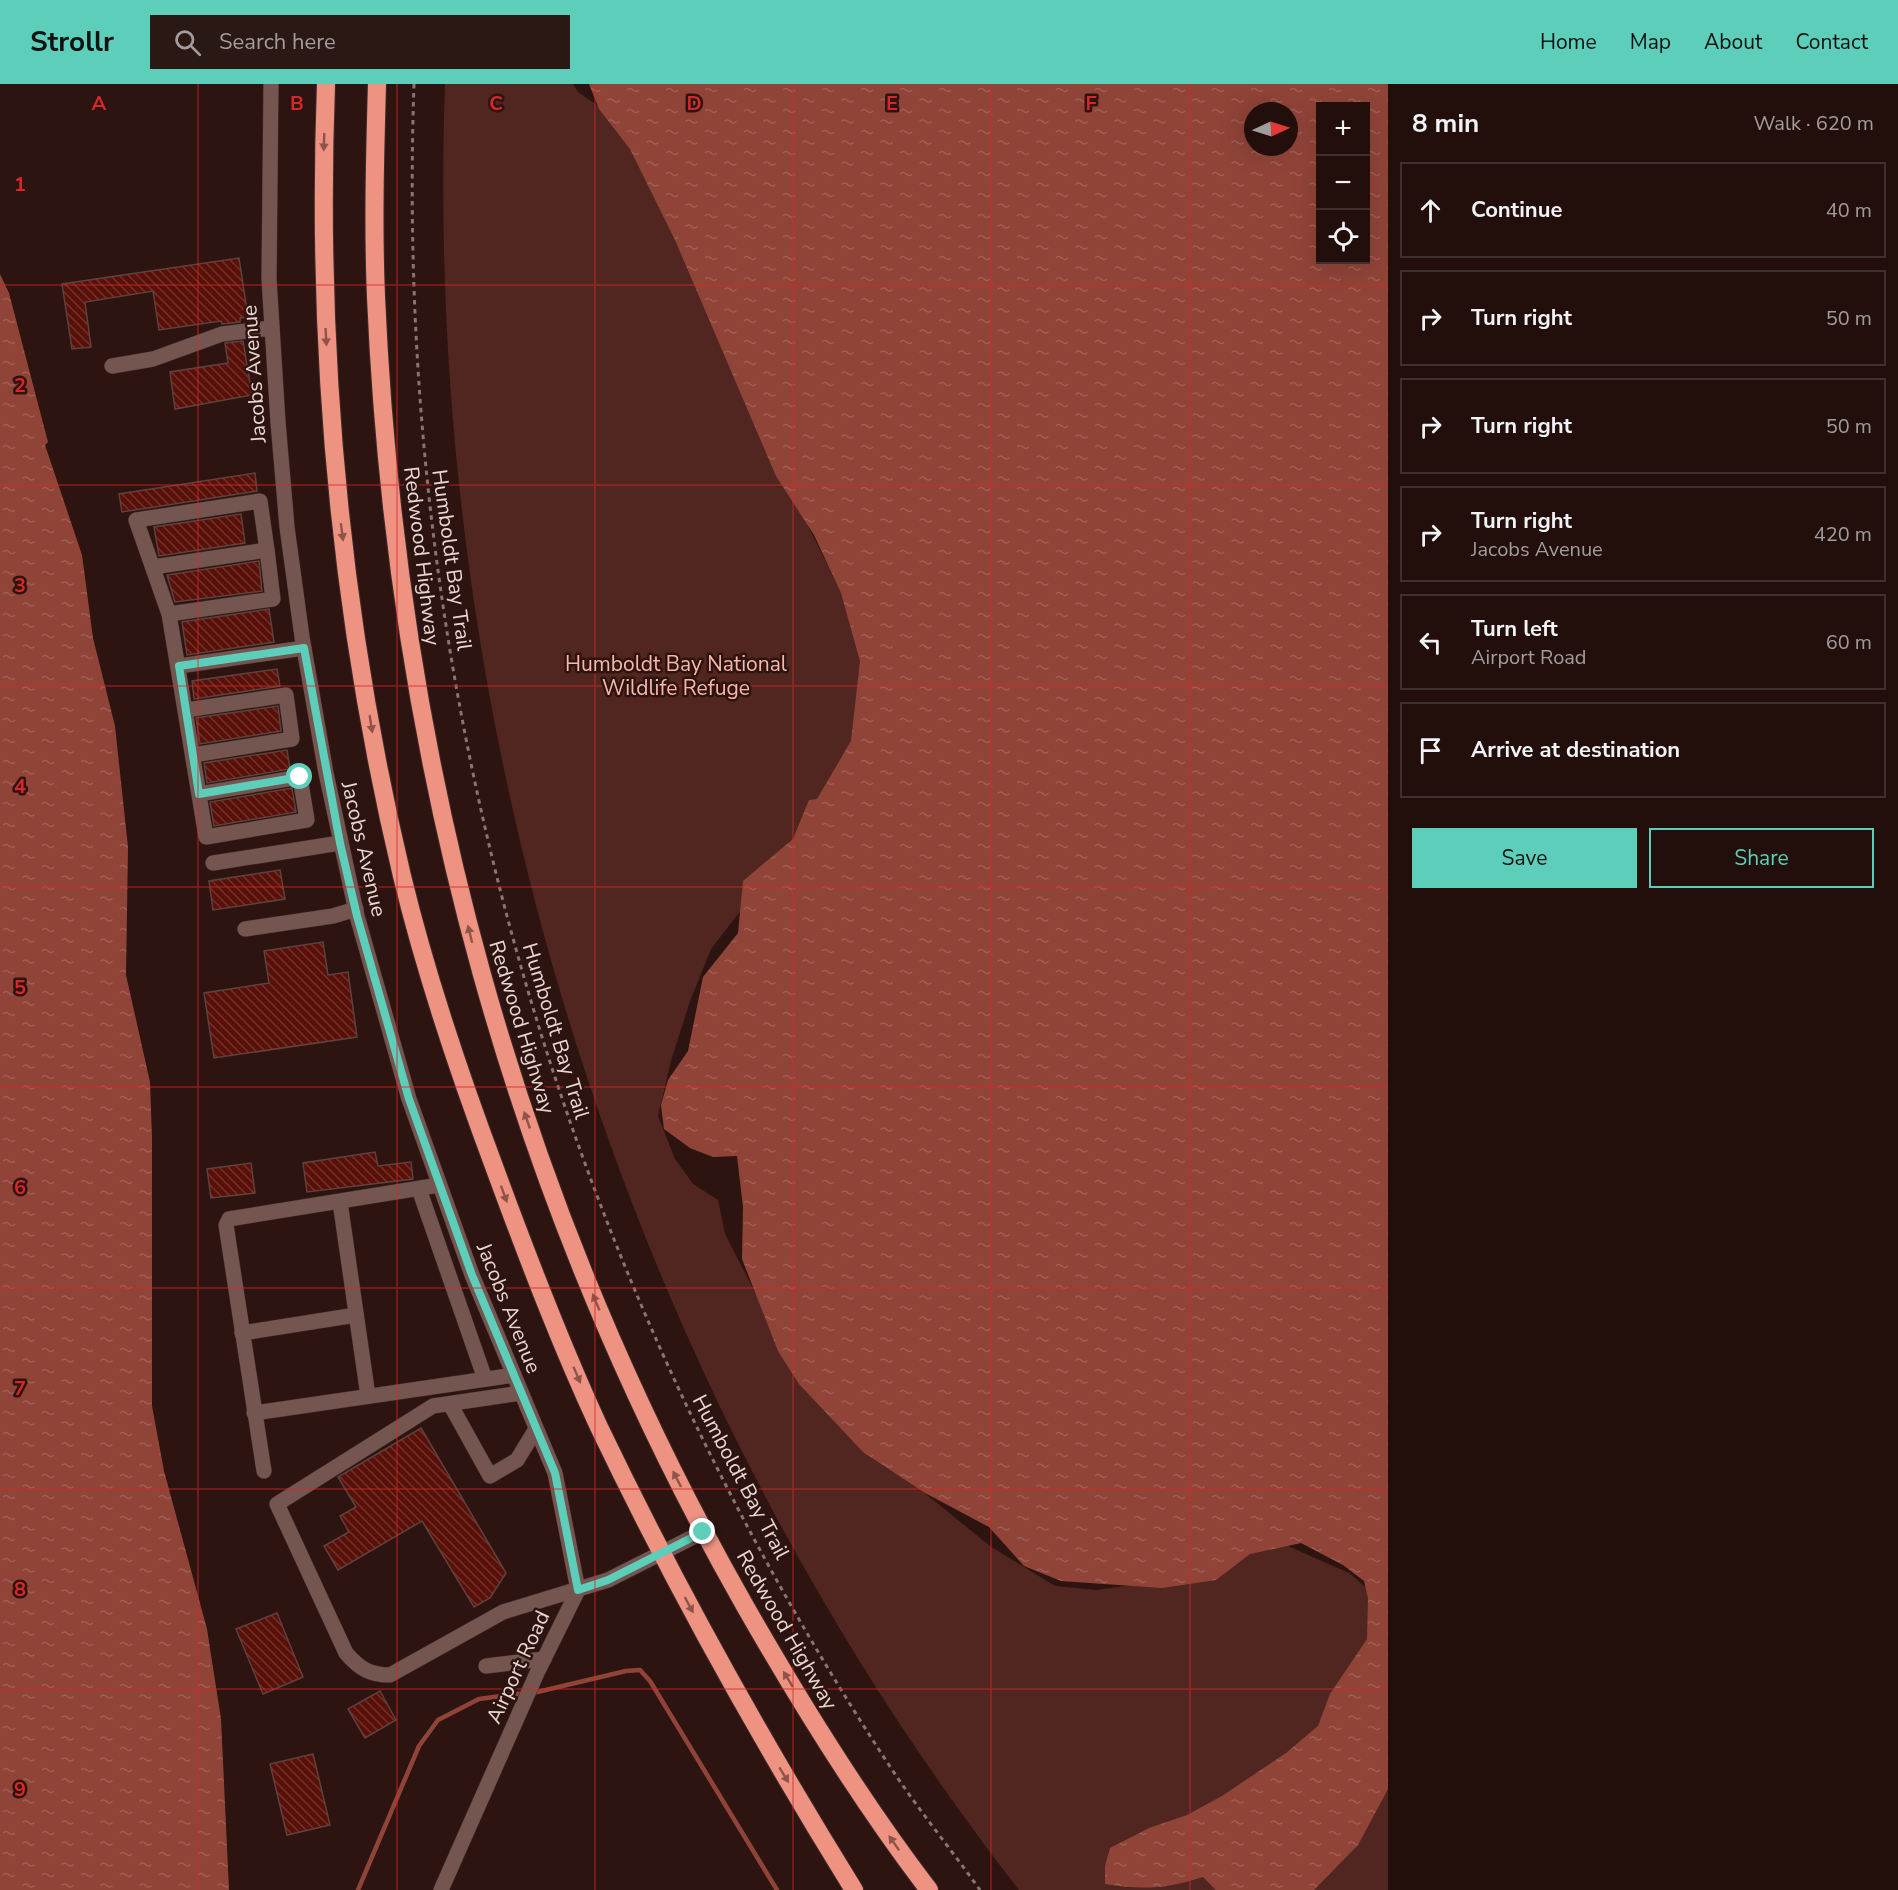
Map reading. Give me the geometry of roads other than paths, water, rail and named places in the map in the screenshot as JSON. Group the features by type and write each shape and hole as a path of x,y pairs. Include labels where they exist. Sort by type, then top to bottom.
{"highway":[{"path":"326,84 323,266 329,399 340,522 378,765 403,878 432,987 540,1291 598,1424 738,1698 854,1890"},
{"name":"Redwood Highway","path":"377,84 375,291 387,458 411,649 441,817 471,940 506,1061 591,1292 634,1393 703,1532 809,1714 881,1825 929,1890"}],"street":[{"name":"Jacobs Avenue","path":"271,84 269,279 287,527 304,648 340,843 409,1099 487,1312 555,1473 578,1590"},
{"path":"112,366 153,359 222,334 272,328"},
{"path":"169,614 273,599 260,501 136,519 169,614 206,837 307,820 300,777 199,794"},
{"path":"153,567 267,550"},
{"path":"179,666 304,648"},
{"path":"186,710 286,695 292,739 193,755"},
{"path":"213,863 340,843"},
{"path":"245,929 333,916 356,909"},
{"path":"264,1472 226,1225 229,1219 440,1185"},
{"path":"419,1189 485,1379"},
{"path":"340,1202 368,1396"},
{"path":"444,1260 464,1253"},
{"path":"466,1322 487,1312"},
{"path":"242,1332 356,1315"},
{"path":"254,1413 513,1375"},
{"path":"521,1393 433,1406 277,1504 345,1653 359,1668 376,1675 390,1675 503,1612 608,1580 703,1532"},
{"path":"450,1404 490,1476 517,1460 536,1429"},
{"name":"Airport Road","path":"441,1890 540,1666 578,1590"},
{"path":"486,1666 540,1666"}],"water":[{"path":"589,84 1388,84 1388,1789 1358,1845 1314,1890 1216,1890 1203,1877 1166,1886 1143,1888 1119,1886 1105,1884 1105,1866 1110,1848 1149,1828 1187,1815 1222,1796 1286,1753 1318,1726 1330,1694 1367,1639 1368,1598 1364,1581 1343,1565 1301,1543 1250,1554 1216,1580 1162,1588 1061,1581 1024,1566 989,1527 925,1493 863,1452 799,1384 778,1351 742,1259 743,1207 737,1156 713,1157 690,1148 664,1129 661,1105 668,1080 688,1051 703,977 738,933 743,881 793,839 809,800 817,799 851,741 860,661 841,593 814,535 776,476 675,240 630,149 599,109"},
{"path":"0,274 9,293 48,442 45,445 82,555 93,638 115,726 128,847 126,975 150,1082 152,1406 164,1471 207,1629 221,1719 229,1890 0,1890"}],"waterway":[{"path":"533,1693 626,1671 640,1670 650,1681 777,1890"},
{"path":"358,1890 419,1746 438,1720 479,1699 524,1693"}],"park label":[{"name":"Humboldt Bay National Wildlife Refuge","path":"676,676"}]}
